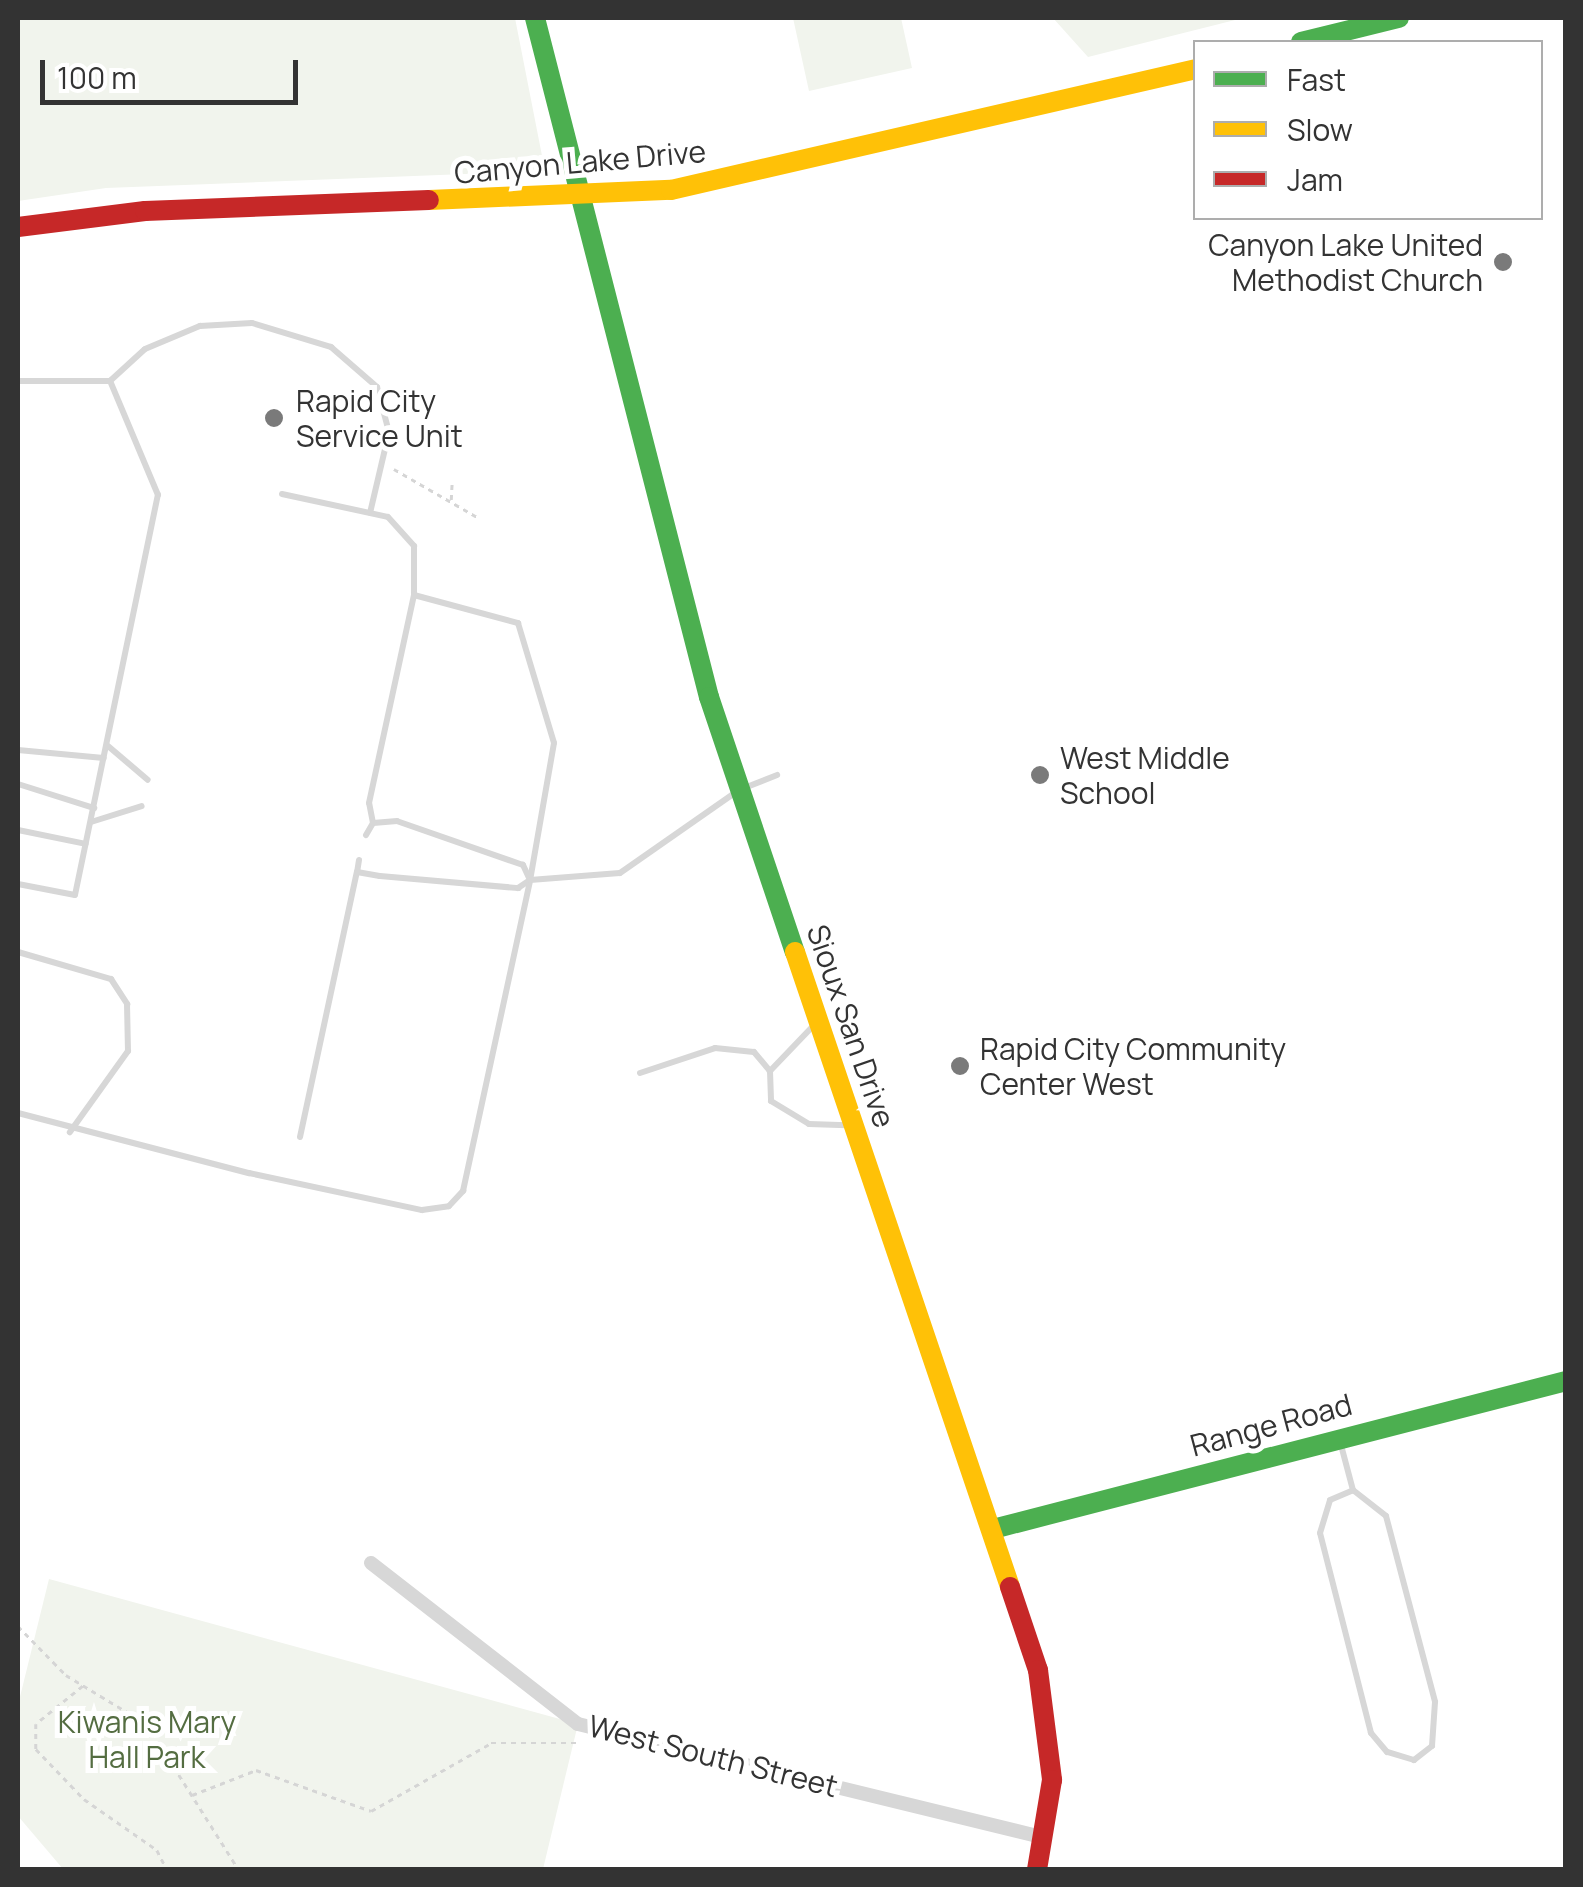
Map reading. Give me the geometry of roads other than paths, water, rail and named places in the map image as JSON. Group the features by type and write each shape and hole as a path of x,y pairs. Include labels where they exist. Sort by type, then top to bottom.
{"street":[{"name":"Sioux San Drive","path":"535,18 578,198 739,790 993,1529 1049,1722 1044,1838 1037,1870"},
{"path":"1309,40 1399,18"},
{"name":"Canyon Lake Drive","path":"18,227 177,209 578,198 806,165 1193,70"},
{"name":"Range Road","path":"993,1529 1566,1381"},
{"name":"West South Street","path":"372,1564 594,1728 1044,1838"}],"lane":[{"path":"18,381 110,381 146,349 200,326 252,323 297,334 331,347 377,387 384,452 370,513"},
{"path":"18,884 75,895 158,495 110,381"},
{"path":"282,494 370,513 405,527 414,595 369,802 373,822 366,835"},
{"path":"18,1113 70,1132 422,1210 449,1206 463,1191 530,880 554,743 537,668 518,623 414,595"},
{"path":"108,746 148,780"},
{"path":"18,750 104,758"},
{"path":"356,872 518,888 530,880 620,873 739,790 777,775"},
{"path":"18,784 94,808"},
{"path":"91,822 142,806"},
{"path":"373,822 397,821 491,852 524,865 530,880"},
{"path":"18,830 86,844"},
{"path":"300,1137 360,860"},
{"path":"18,952 111,979 127,1004 128,1050 70,1132"},
{"path":"770,1071 818,1022"},
{"path":"640,1073 715,1048 754,1052 770,1071 775,1106 809,1124 854,1125"},
{"path":"1339,1438 1353,1490 1386,1516 1435,1702 1432,1746 1414,1760 1386,1752 1371,1733 1320,1533 1330,1500 1353,1490"}],"place":[{"name":"Canyon Lake United Methodist Church","path":"1503,262"},
{"name":"Rapid City Service Unit","path":"274,418"},
{"name":"West Middle School","path":"1040,775"},
{"name":"Rapid City Community Center West","path":"960,1066"}],"park label":[{"name":"Kiwanis Mary Hall Park","path":"147,1739"}]}
